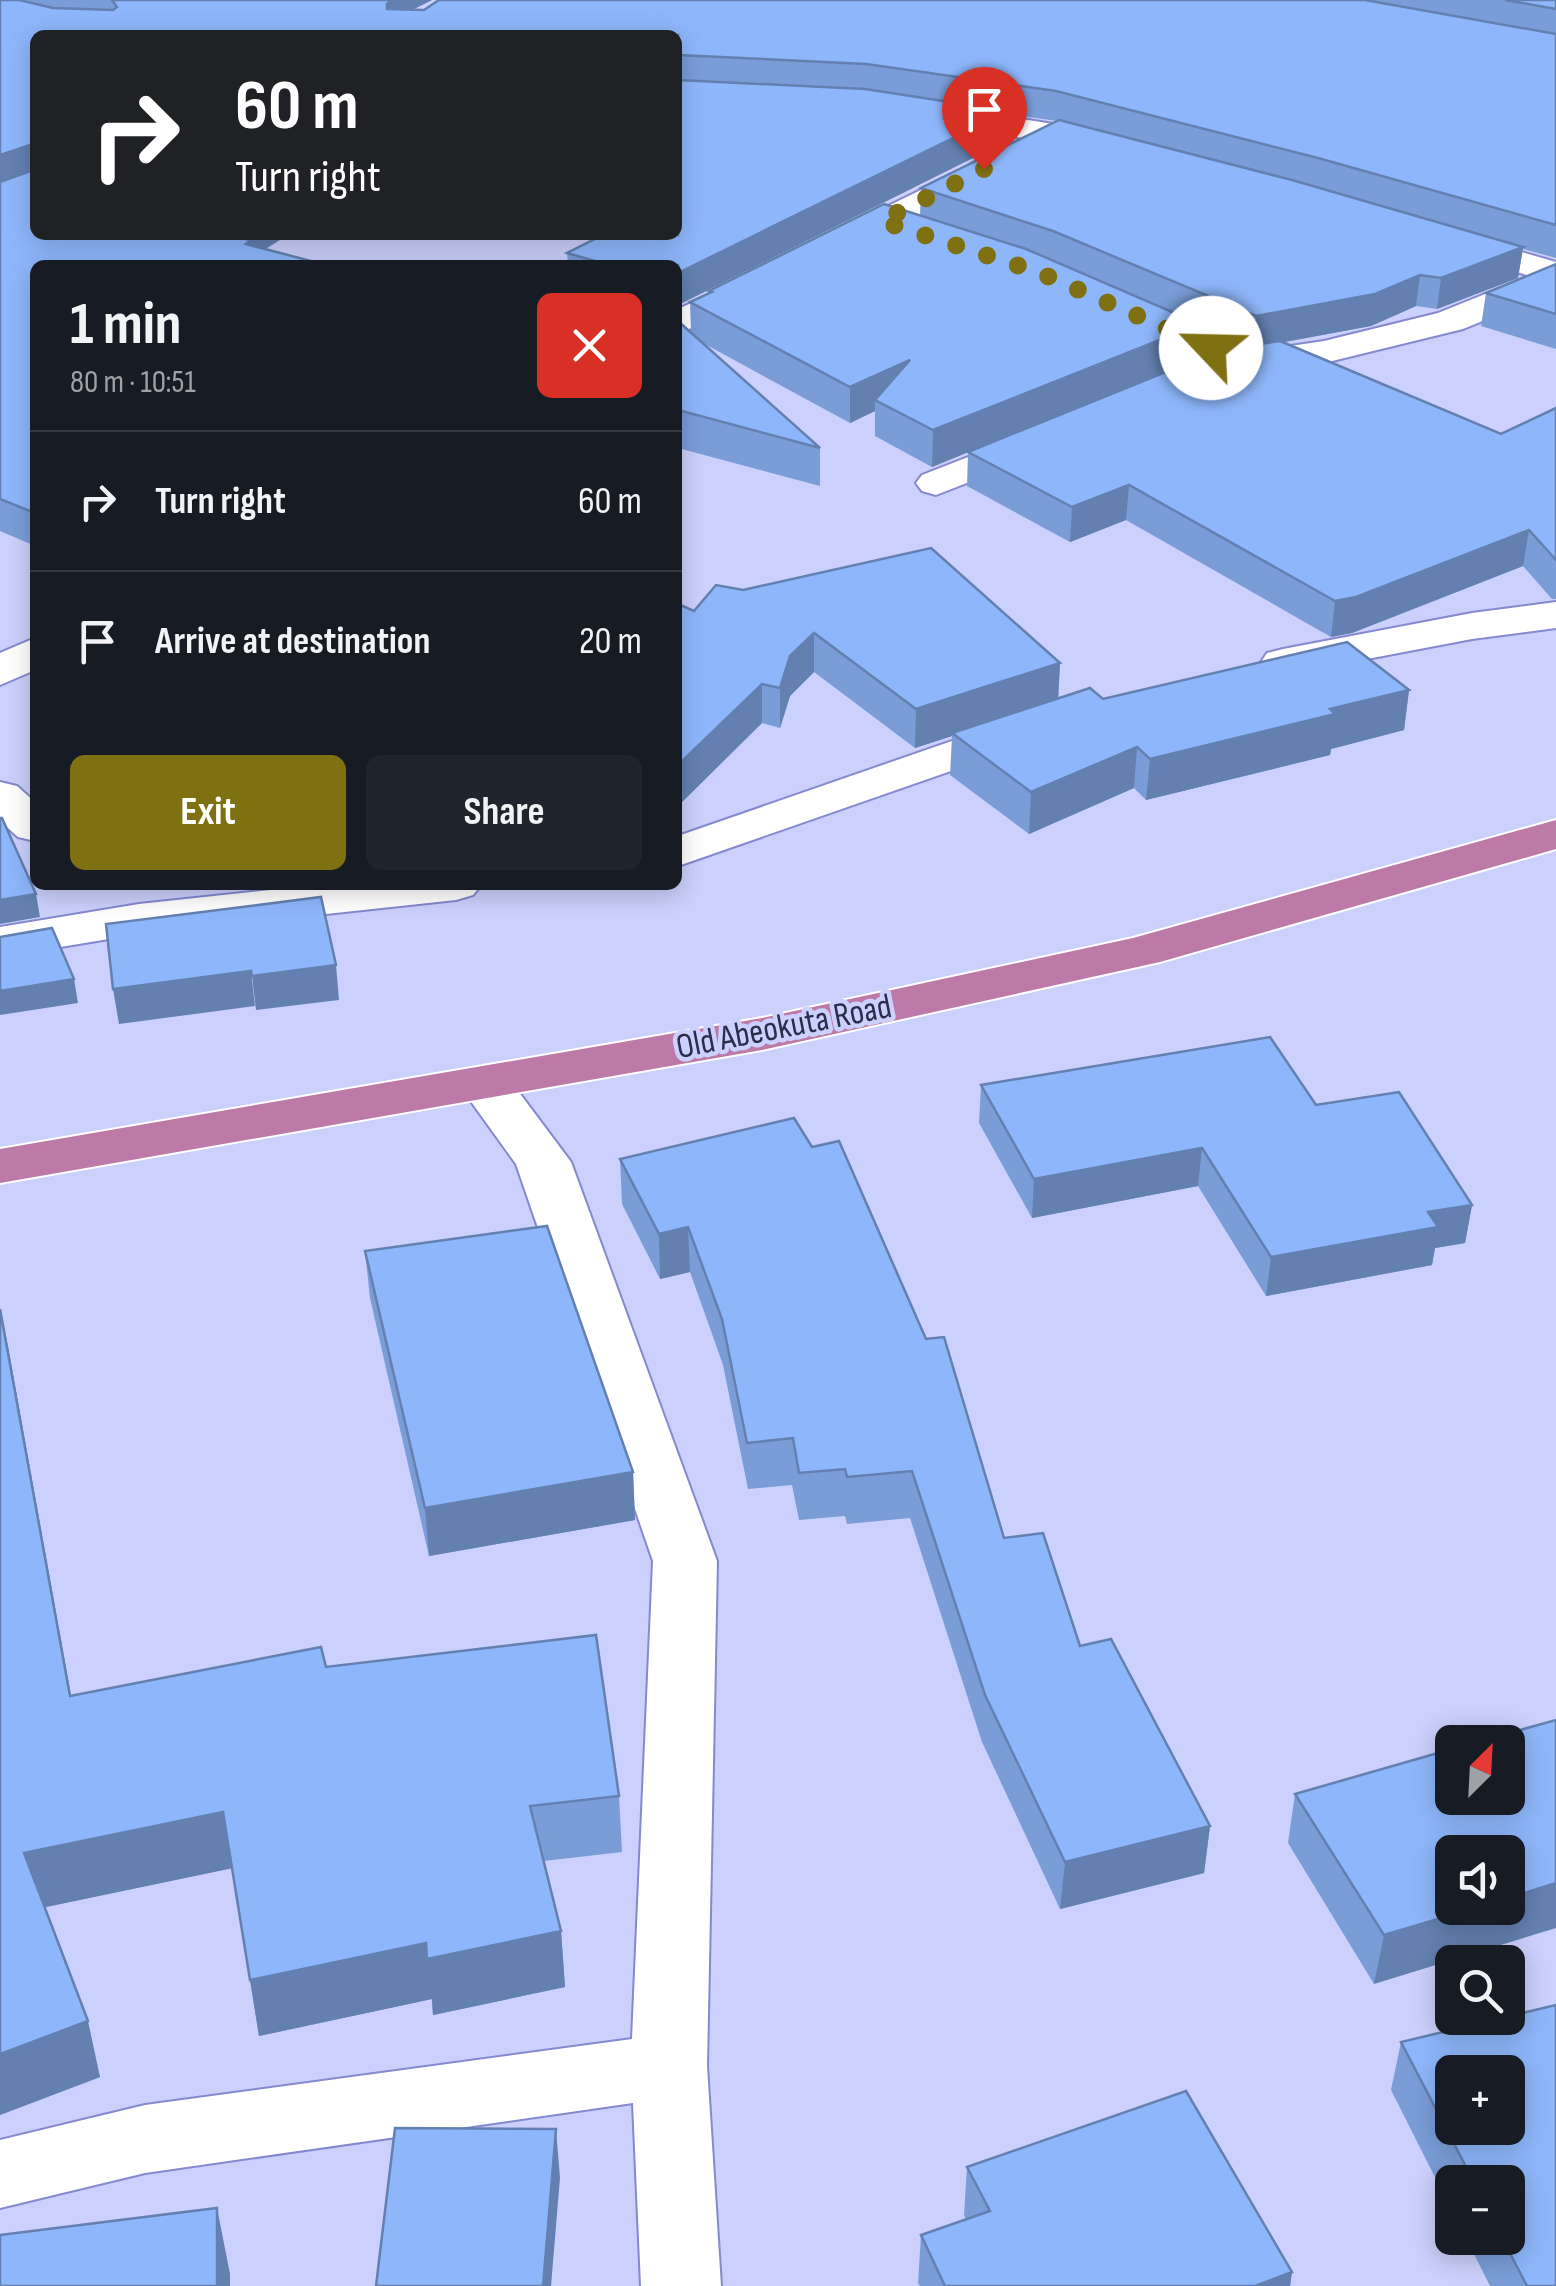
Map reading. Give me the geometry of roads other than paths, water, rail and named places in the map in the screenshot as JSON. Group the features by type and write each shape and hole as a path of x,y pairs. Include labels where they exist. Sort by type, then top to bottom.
{"highway":[{"name":"Old Abeokuta Road","path":"0,1166 762,1034 1142,952 1556,834"}],"street":[{"path":"898,110 1053,134 1139,156"},
{"path":"813,256 1053,134"},
{"path":"881,221 933,238"},
{"path":"1415,232 1556,276"},
{"path":"682,321 779,274"},
{"path":"1209,359 1246,363 1324,352 1450,322 1556,276"},
{"path":"936,483 1073,426"},
{"path":"1245,670 1472,626 1556,615"},
{"path":"0,672 30,654"},
{"path":"682,851 1068,717"},
{"path":"0,796 30,823"},
{"path":"106,890 138,919"},
{"path":"0,942 138,919 409,890"},
{"path":"484,1082 543,1162 685,1561 670,2066 680,2286"},
{"path":"0,2174 145,2139 670,2066"}]}
